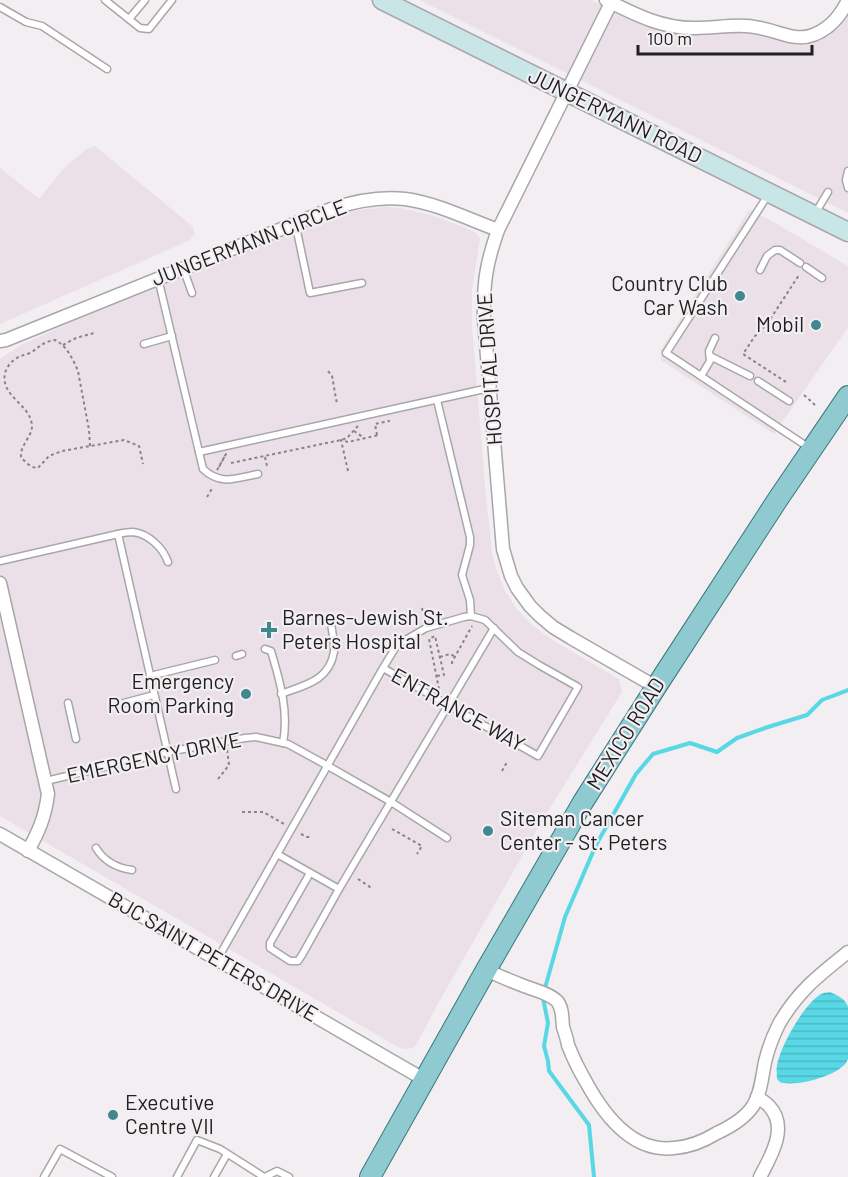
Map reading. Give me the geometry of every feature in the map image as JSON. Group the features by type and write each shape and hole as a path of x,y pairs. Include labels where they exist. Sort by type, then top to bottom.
{"main road":[{"name":"MEXICO ROAD","path":"370,1177 583,802 811,449 848,396"}],"street":[{"name":"JUNGERMANN ROAD","path":"382,0 848,232"},
{"path":"608,1 649,20 672,27 739,25 802,38 814,35 831,25 848,0"},
{"name":"HOSPITAL DRIVE","path":"608,1 567,92 498,230 485,274 484,320 503,549 511,576 530,606 553,627 656,687"},
{"name":"JUNGERMANN CIRCLE","path":"2,343 347,203 376,198 407,199 498,230"},
{"path":"0,583 48,794 39,832 28,851"},
{"name":"BJC SAINT PETERS DRIVE","path":"0,834 425,1080"},
{"path":"486,970 558,1002 573,1059 608,1118 642,1144 664,1149 692,1144 729,1127 746,1114 757,1097 769,1047 787,1011 814,979 848,952"},
{"path":"757,1097 769,1106 778,1122 774,1148 760,1177"}],"lane":[{"path":"105,0 140,27 149,29 172,0"},
{"path":"129,19 146,0"},
{"path":"0,7 26,22 42,26 107,69"},
{"path":"848,171 846,180 848,188"},
{"path":"814,215 828,192"},
{"path":"770,193 666,353 811,449"},
{"path":"294,224 310,293 362,283"},
{"path":"760,270 767,256 775,250 780,250 822,278"},
{"path":"183,268 192,293"},
{"path":"158,278 203,469 215,478 228,480 258,474"},
{"path":"144,344 172,336"},
{"path":"701,376 708,365 710,346 715,338"},
{"path":"710,356 750,376"},
{"path":"758,381 789,401"},
{"path":"199,452 489,388"},
{"path":"437,400 470,537 462,575 470,600 471,616"},
{"path":"0,561 133,532 155,543 164,552 168,562"},
{"path":"118,534 176,789"},
{"name":"ENTRANCE WAY","path":"217,960 383,668 398,645 426,628 471,616 485,620 518,652 578,687 538,756 383,668"},
{"path":"281,694 316,681 328,668 334,650 331,623"},
{"path":"310,873 270,943 270,948 290,961 298,961 302,955 494,628"},
{"path":"265,649 271,651 285,710 286,727 283,743"},
{"path":"150,676 215,660"},
{"path":"120,704 154,695"},
{"path":"68,703 76,739"},
{"name":"EMERGENCY DRIVE","path":"46,781 167,752 256,737 288,744 390,802 447,838"},
{"path":"96,848 107,861 123,869 132,870"},
{"path":"278,855 339,889"},
{"path":"177,1177 197,1140 227,1154 264,1177 277,1171 289,1177"},
{"path":"44,1177 60,1149 112,1177"},
{"path":"214,1177 227,1154"}],"path":[{"path":"786,382 743,354 799,275"},
{"path":"62,345 94,333"},
{"path":"90,446 78,371 62,345 55,340 44,342 9,364 5,374 5,385 31,423 32,428 22,448 21,456 30,466 38,468 54,454 118,440 130,441 140,448 144,464"},
{"path":"328,371 332,376 337,404"},
{"path":"804,395 816,405"},
{"path":"341,440 348,442 378,435 375,424 389,422"},
{"path":"231,463 341,440 347,438 359,424"},
{"path":"354,431 364,438"},
{"path":"341,440 348,471"},
{"path":"216,472 226,454 219,467"},
{"path":"265,456 267,466"},
{"path":"207,497 214,486"},
{"path":"422,608 425,620"},
{"path":"453,664 472,626"},
{"path":"437,676 444,675 435,636 429,639 439,689"},
{"path":"440,657 450,654 455,657"},
{"path":"218,779 229,765 226,748"},
{"path":"502,771 507,762"},
{"path":"242,812 263,812 284,824"},
{"path":"392,829 422,846 417,854"},
{"path":"302,834 312,837"},
{"path":"358,879 373,889"}],"shaded area":[{"path":"419,0 591,0 625,17 657,29 678,33 762,35 797,46 822,40 833,31 848,11 848,213"},
{"path":"95,146 192,226 195,233 190,240 0,324 0,168 39,199 65,167 87,149"},
{"name":"Barnes-Jewish St. Peters Hospital","path":"387,207 434,216 473,231 480,239 472,290 472,326 485,487 492,553 496,568 510,599 533,626 619,679 622,692 542,821 416,1045 405,1049 0,816 0,359 21,345 78,319 333,216 352,211"},
{"path":"749,210 848,266 848,327 774,434 661,360 661,350"}],"water":[{"path":"830,992 843,1000 848,1007 848,1059 838,1070 820,1078 800,1083 781,1083 777,1079 777,1067 788,1036 814,999"}],"waterway":[{"path":"545,988 565,917 596,845 636,774 653,754 690,743 717,752 737,738 807,715 822,700 848,690"},
{"path":"543,998 548,1023 544,1046 549,1071 589,1125 594,1177"}],"place":[{"name":"Country Club Car Wash","path":"740,296"},
{"name":"Mobil","path":"816,325"},
{"name":"Barnes-Jewish St. Peters Hospital","path":"269,630"},
{"name":"Emergency Room Parking","path":"246,694"},
{"name":"Siteman Cancer Center - St. Peters","path":"488,831"},
{"name":"Executive Centre VII","path":"113,1115"}]}
